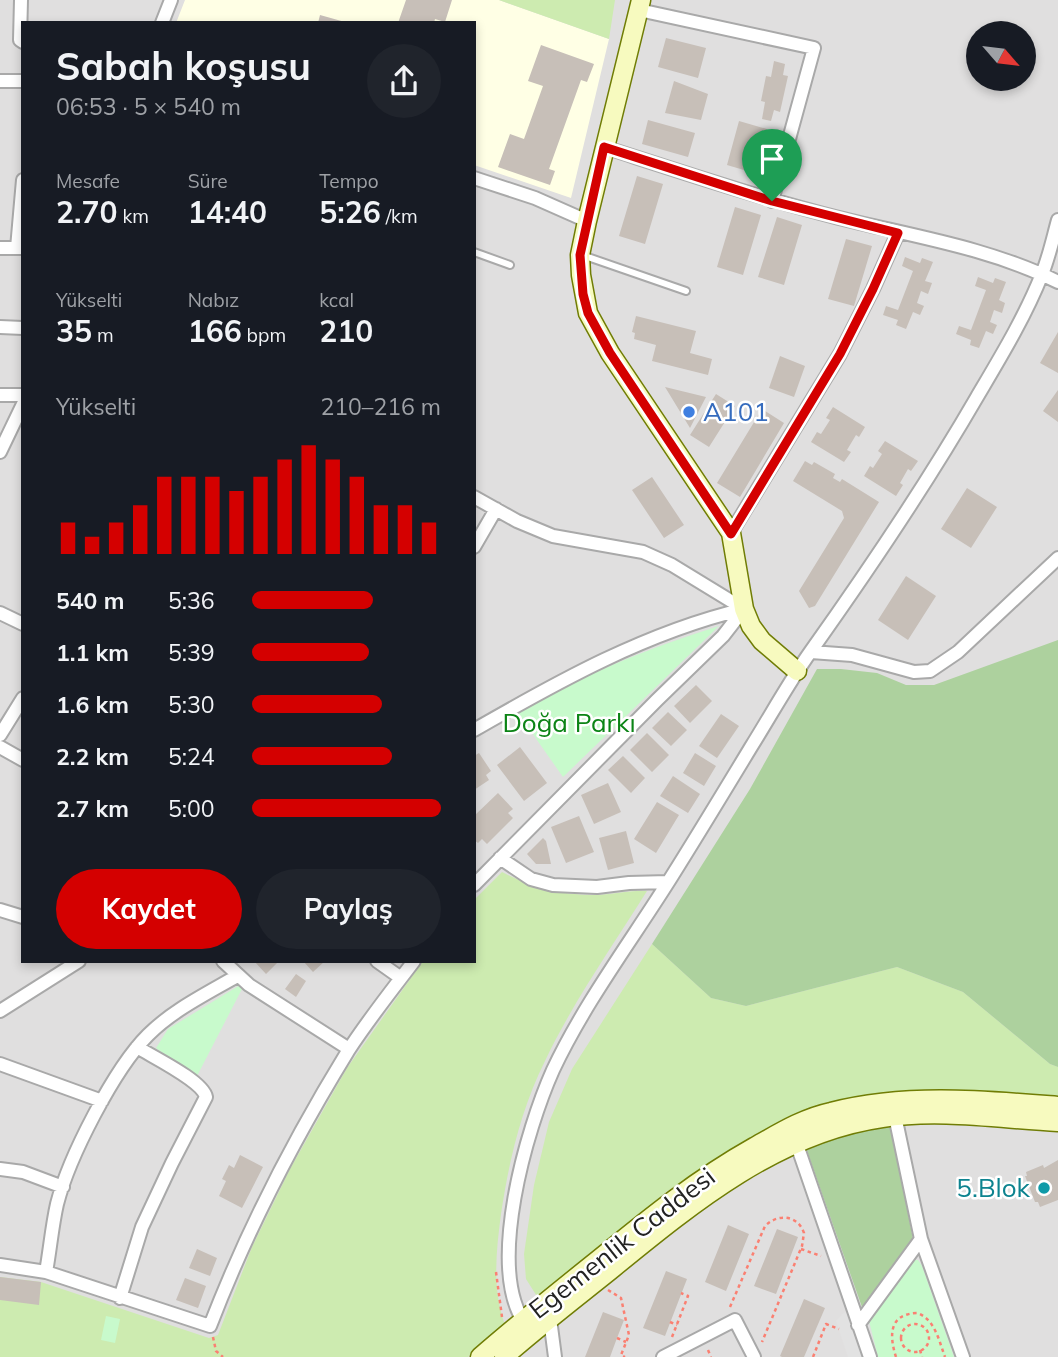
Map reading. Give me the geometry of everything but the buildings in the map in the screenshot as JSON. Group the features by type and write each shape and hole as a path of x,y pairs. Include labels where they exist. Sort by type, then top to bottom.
{"main road":[{"path":"640,5 580,255 583,294 588,313 610,353 731,534 744,609 751,626 762,641 797,671"},
{"name":"Egemenlik Caddesi","path":"480,1357 527,1327 679,1194 733,1159 805,1120 856,1106 914,1099 1058,1106"},
{"name":"Egemenlik Caddesi","path":"504,1357 527,1327 550,1319 690,1206 796,1142 832,1128 895,1116 948,1115 1058,1122"}],"street":[{"path":"21,0 21,41"},
{"path":"163,21 171,0"},
{"path":"640,5 814,48 772,201"},
{"path":"0,81 21,81"},
{"path":"604,147 772,201 970,250 1058,282"},
{"path":"476,179 535,198 587,222"},
{"path":"527,1327 510,1289 507,1262 517,1189 537,1110 553,1071 575,1029 797,671 857,588 933,473 1003,353 1042,274 1058,220"},
{"path":"0,248 20,248 21,225"},
{"path":"731,534 840,354 898,233"},
{"path":"0,327 21,328"},
{"path":"0,395 21,395"},
{"path":"0,452 21,408"},
{"path":"476,498 553,536 643,552 672,565 744,609"},
{"path":"476,544 496,509"},
{"path":"811,652 852,655 914,672 930,671 958,652 1058,558"},
{"path":"476,729 576,672 715,616 744,609"},
{"path":"476,883 723,636 744,609"},
{"path":"0,613 21,623"},
{"path":"0,735 21,701"},
{"path":"0,747 21,759"},
{"path":"500,858 531,879 553,885 597,887 668,882"},
{"path":"0,910 21,916"},
{"path":"2,1009 76,963"},
{"path":"225,963 237,976 349,1049"},
{"path":"380,963 401,978"},
{"path":"0,1265 46,1272 211,1326 250,1229 349,1049 412,963"},
{"path":"46,1272 57,1203 79,1146 102,1101 137,1048 169,1017 237,976"},
{"path":"120,1298 142,1227 206,1097 205,1091 195,1083 137,1048"},
{"path":"0,1064 102,1101"},
{"path":"895,1116 921,1239 963,1357"},
{"path":"796,1142 870,1357"},
{"path":"0,1169 23,1172 63,1187"},
{"path":"858,1325 921,1239"},
{"path":"550,1319 555,1357"},
{"path":"663,1357 735,1320 758,1351"}],"lane":[{"path":"476,254 510,265"},
{"path":"580,255 686,290"}],"path":[{"path":"722,1326 758,1241 771,1220 791,1218 801,1225 804,1233 801,1249 758,1351"},
{"path":"801,1249 837,1262"},
{"path":"602,1286 621,1298 629,1335 622,1356"},
{"path":"663,1357 688,1296 681,1293"},
{"path":"896,1357 891,1340 892,1328 901,1317 917,1313 932,1323 945,1357"},
{"path":"670,1322 677,1325"},
{"path":"813,1357 826,1324 839,1329"},
{"path":"919,1324 928,1334 928,1343 920,1350 909,1350 903,1344 903,1331 910,1325 919,1324"},
{"path":"211,1326 216,1351 223,1357"},
{"path":"617,1338 626,1342"},
{"path":"920,1350 922,1357"}],"shaded area":[{"path":"0,0 1058,0 1058,1357 0,1357"},
{"path":"185,0 499,0 609,39 571,198 476,166 476,21 177,21"},
{"path":"852,1308 870,1357 848,1357 836,1321"}],"green space":[{"path":"499,0 615,0 609,39"},
{"name":"Doğa Parkı","path":"719,626 563,777 518,713 566,686 616,664"},
{"path":"1058,640 1058,1067 1050,1064 963,992 897,967 746,1006 711,998 652,944 750,789 817,669 877,673 906,685 934,685"},
{"path":"502,872 540,887 581,895 647,891 568,1017 537,1079 523,1117 508,1174 498,1242 498,1298 505,1325 468,1357 0,1357 0,1277 41,1282 209,1338 218,1335 252,1247 290,1169 347,1068 422,963 476,963 476,898"},
{"path":"652,944 711,998 746,1006 897,967 963,992 1050,1064 1058,1067 1058,1096 924,1090 890,1092 825,1104 793,1115 666,1192 538,1298 526,1279 524,1254 534,1185 549,1122 572,1069"},
{"path":"240,985 243,987 196,1078 156,1048 168,1029"},
{"path":"891,1126 913,1239 863,1310 806,1148 831,1137"},
{"path":"913,1260 918,1260 922,1266 954,1357 878,1357 869,1321"},
{"path":"106,1316 120,1319 115,1343 101,1340"}],"place":[{"name":"A101","path":"689,412"},
{"name":"5.Blok","path":"1044,1188"}],"route":[{"path":"604,147 772,201 898,233 840,354 731,534 610,353 588,313 583,294 580,255 604,147"}]}
